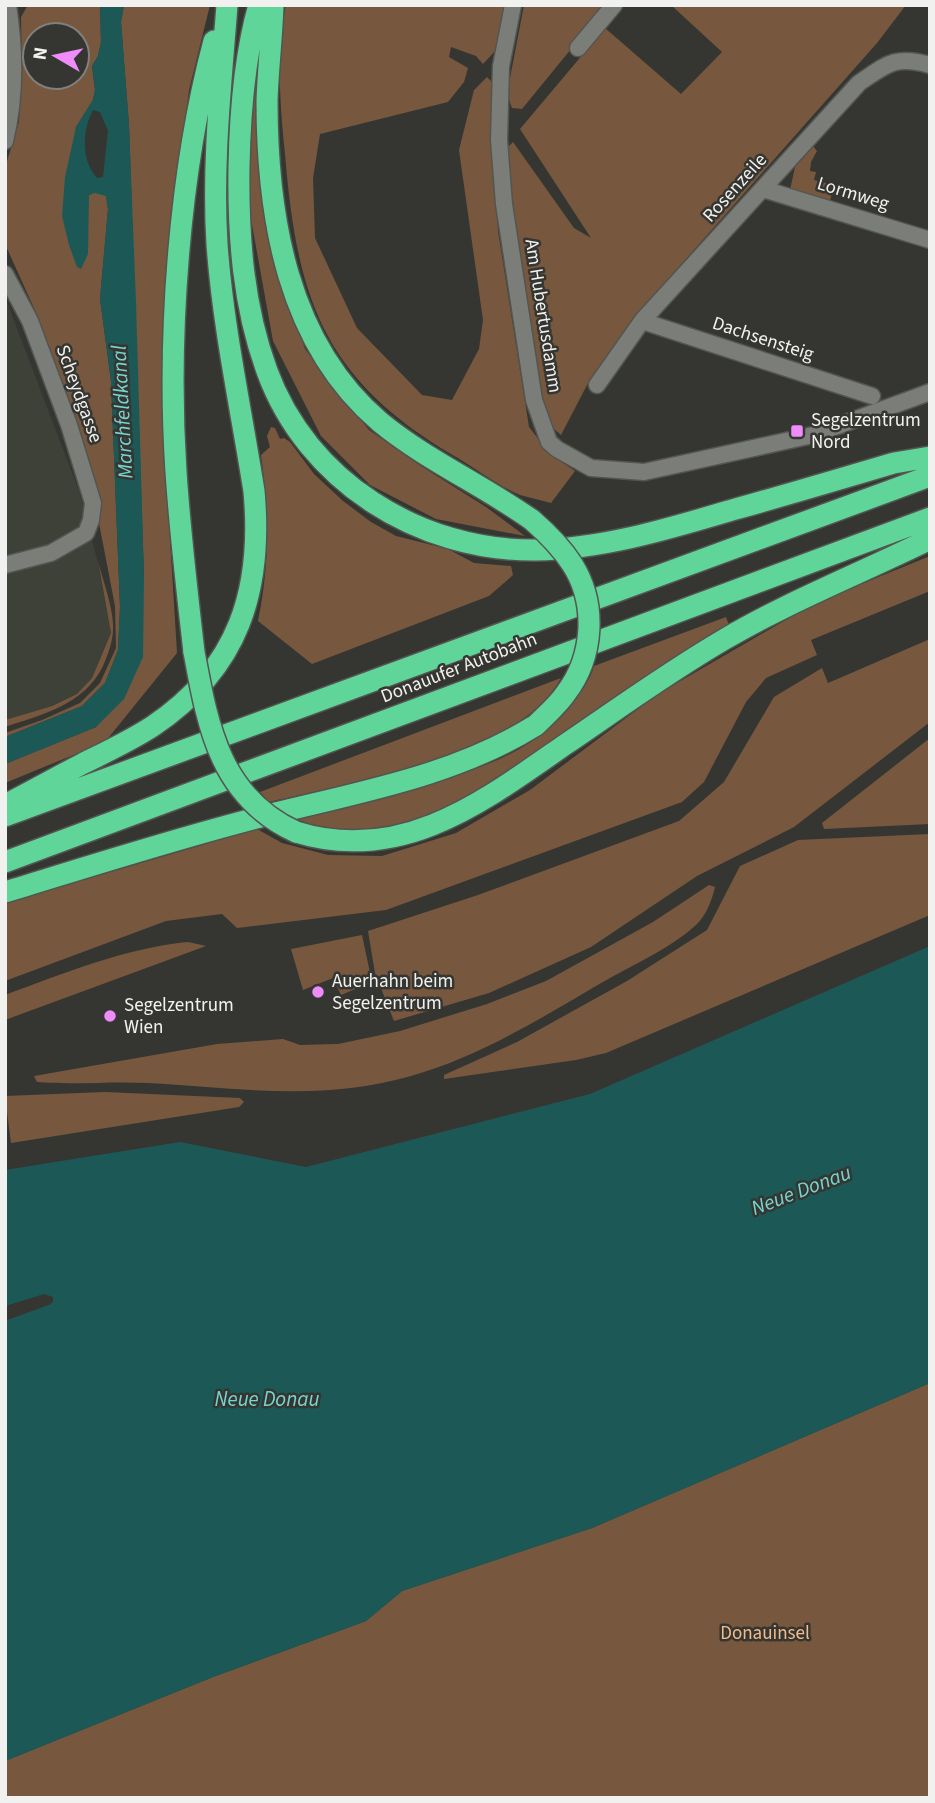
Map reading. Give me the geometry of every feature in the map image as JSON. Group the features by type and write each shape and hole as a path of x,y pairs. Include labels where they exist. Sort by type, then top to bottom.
{"highway":[{"path":"226,5 202,93 183,222 177,291 174,396 176,471 194,652 210,728 227,769 244,794 264,815 296,832 317,838 358,842 400,836 442,821 494,793 724,640 807,595 930,539"},
{"path":"5,805 117,747 170,714 215,666 227,648 246,606 253,578 257,524 223,294 215,193 226,5"},
{"path":"259,5 248,56 239,146 242,254 253,324 268,374 293,423 324,462 363,497 407,523 457,540 499,548 536,550 595,545 630,538 894,463 930,457"},
{"path":"5,892 226,826 418,777 491,750 536,724 553,709 572,685 583,658 589,628 586,595 573,565 553,539 506,502 433,459 380,422 342,384 314,342 287,270 274,197 267,100 273,5"},
{"name":"Donauufer Autobahn","path":"5,816 930,476"},
{"name":"Donauufer Autobahn","path":"5,862 930,518"}],"street":[{"path":"5,141 12,113 13,38 8,5"},
{"name":"Am Hubertusdamm","path":"513,5 500,78 499,140 504,204 534,400 550,442 556,449 591,468 644,472 813,435 930,392"},
{"path":"578,48 614,5"},
{"name":"Rosenzeile","path":"597,385 642,321 859,83 888,63 902,61 930,65"},
{"name":"Lormweg","path":"763,189 930,240"},
{"name":"Scheydgasse","path":"5,274 30,321 69,425 93,503 92,520 86,533 51,553 5,565"},
{"name":"Dachsensteig","path":"642,321 872,396"}],"shaded area":[{"path":"5,297 79,491 97,559 111,633 92,678 77,694 51,706 5,720"}],"green space":[{"path":"28,5 100,5 101,42 98,56 92,66 95,90 93,100 76,127 74,146 88,207 89,195 95,192 106,196 108,209 100,299 111,381 120,607 118,650 105,683 82,706 5,737 5,733 80,703 100,683 116,648 115,606 83,440 38,317 5,244 5,168 19,122 21,85 21,91 91,91 91,21 21,21"},
{"path":"124,5 210,5 189,90 169,252 162,408 177,653 105,742 5,783 5,764 96,727 144,578 129,125 121,22"},
{"path":"286,5 505,5 496,50 483,64 476,56 451,47 449,57 468,68 464,82 448,102 320,134 313,178 315,238 357,328 422,395 452,400 479,349 483,320 459,150 474,90 487,77 492,82 498,231 529,427 551,455 575,471 551,503 520,495 504,487 411,428 375,398 347,366 326,331 310,294 298,252 290,206 280,79"},
{"path":"524,5 607,5 522,109 512,108 507,94"},
{"path":"671,5 906,5 877,43 632,320 587,385 561,435 547,423 543,407 505,150 513,142 574,228 591,238 520,129 605,28 681,94 722,52"},
{"path":"252,91 257,91 273,247 305,349 369,430 525,536 436,519 370,485 321,436 273,341 249,208"},
{"path":"813,146 817,151 810,171 816,172 814,180 834,185 830,201 790,190 795,167"},
{"path":"271,427 275,428 280,439 284,438 290,442 314,474 371,522 396,536 448,549 474,563 511,566 513,575 489,596 312,664 258,621 265,579 267,538 261,455 270,447 267,436"},
{"path":"930,556 930,591 811,640 817,655 766,678 746,702 704,782 682,802 386,910 237,928 222,914 166,921 5,981 5,903 257,829 282,843 328,855 382,856 456,833 530,790 658,694 815,603"},
{"path":"98,561 113,624 111,645 103,666 95,679 74,699 48,712 5,727 5,720 52,706 77,694 92,678 111,633"},
{"path":"726,617 729,625 637,682 499,778 459,801 417,819 376,830 334,830 293,817 442,779 491,763 535,739 555,723 582,690 594,666"},
{"path":"930,639 930,722 794,827 697,876 591,947 489,993 394,1021 375,973 368,931 478,895 679,821 724,782 774,697 822,668 828,683"},
{"path":"561,678 539,705 509,728 471,747 386,775 269,802 260,792"},
{"path":"930,738 930,824 824,829 822,823"},
{"path":"930,834 930,915 606,1053 576,1060 444,1079 444,1075 517,1042 627,981 707,930 740,866 798,840"},
{"path":"709,885 715,887 703,917 687,933 666,947 489,1046 438,1068 411,1076 344,1089 280,1091 148,1083 37,1082 34,1076 217,1044 283,1039 300,1045 338,1044 400,1031 487,1004 546,981 653,922"},
{"path":"362,935 372,982 341,995 333,978 303,990 291,949"},
{"path":"188,942 206,946 5,1020 5,995 118,956"},
{"path":"105,1092 240,1098 244,1102 239,1107 11,1143 5,1096"},
{"name":"Donauinsel","path":"930,1383 930,1798 5,1798 5,1761 213,1677 366,1621 402,1591 592,1528"}],"water":[{"name":"Marchfeldkanal","path":"100,5 124,5 121,22 129,125 136,302 144,578 143,657 124,699 96,727 5,764 5,737 82,706 105,683 118,650 120,607 111,381 100,299 108,209 106,196 95,193 89,195 88,254 81,269 77,267 69,245 62,216 65,177 76,127 93,100 95,90 92,66 98,56 101,42","holes":["93,110 100,112 108,131 103,177 97,178 88,163 85,136"]},
{"name":"Neue Donau","path":"930,946 930,1383 592,1528 402,1591 366,1621 213,1677 5,1761 5,1321 51,1304 53,1297 44,1294 5,1306 5,1170 180,1142 306,1167 590,1094"}],"place":[{"name":"Segelzentrum Nord","path":"797,431"},
{"name":"Auerhahn beim Segelzentrum","path":"318,992"},
{"name":"Segelzentrum Wien","path":"110,1016"}]}
